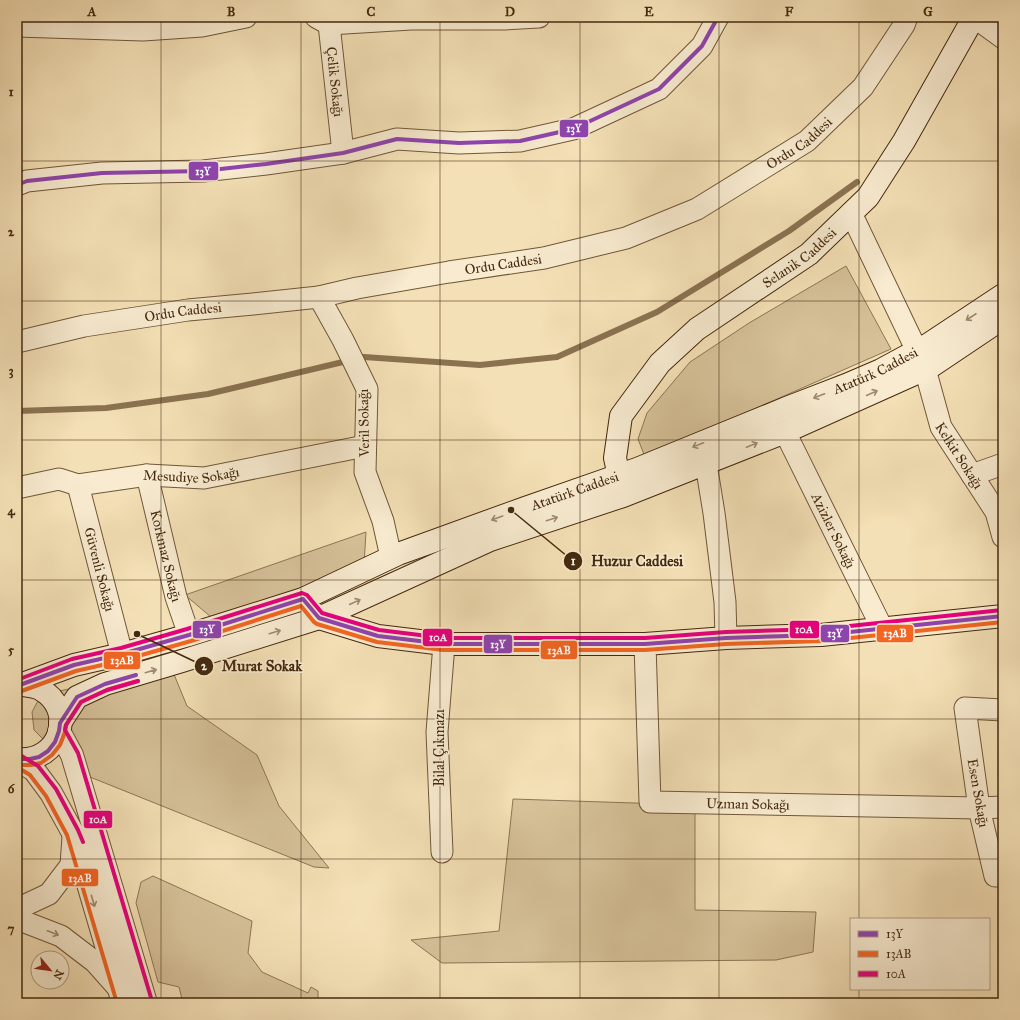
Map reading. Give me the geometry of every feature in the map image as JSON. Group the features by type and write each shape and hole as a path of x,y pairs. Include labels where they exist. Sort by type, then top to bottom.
{"main road":[{"name":"Selanik Caddesi","path":"621,486 615,458 621,416 660,363 697,329 808,254 868,197 904,141 974,17"},
{"name":"Atatürk Caddesi","path":"19,686 74,665 122,654 189,635 303,599 391,557 524,508 621,486 706,464 785,432 921,360 929,344 1003,295"},
{"name":"Atatürk Caddesi","path":"921,360 930,367 1003,318"},
{"name":"Atatürk Caddesi","path":"17,760 39,757 48,751 55,742 60,727 77,697 105,684 319,618 490,540 621,486 638,469 790,407 846,386 881,370 921,360"},
{"path":"303,599 319,618 378,636 444,644 645,644 726,638 821,635 1003,616"},
{"path":"19,686 39,688 53,700 58,709 60,716 60,727 72,755 146,1003"},
{"path":"17,760 34,770 52,793 73,833 121,996"}],"street":[{"path":"17,26 143,30 202,26 246,17"},
{"path":"320,19 504,19 539,17"},
{"path":"17,185 27,181 102,173 203,171 266,164 343,153 397,139 459,143 520,141 573,128 659,89 702,46 718,17"},
{"name":"Ordu Caddesi","path":"17,342 84,326 180,311 319,296 449,272 544,258 626,238 697,208 807,140 863,87 908,17"},
{"path":"974,17 1003,38"},
{"name":"Çelik Sokağı","path":"320,19 343,153"},
{"name":"Kelkit Sokağı","path":"851,213 921,360 941,426 996,512 1003,537"},
{"name":"Veril Sokağı","path":"319,296 343,340 366,389 365,472 383,521 391,557"},
{"name":"Azizler Sokağı","path":"785,432 882,628"},
{"name":"Mesudiye Sokağı","path":"17,488 59,479 78,485 147,476 204,478 365,446"},
{"path":"706,464 714,513 725,602 726,638"},
{"path":"972,475 1003,464"},
{"name":"Korkmaz Sokağı","path":"147,476 176,597 189,635"},
{"name":"Güvenli Sokağı","path":"78,485 122,654"},
{"name":"Bilal Çıkmazı","path":"442,852 437,732 444,644"},
{"name":"Uzman Sokağı","path":"645,644 650,802 979,808 1003,807"},
{"name":"Esen Sokağı","path":"995,876 979,808 965,708 1003,710"},
{"path":"17,909 49,894 71,865 73,833"},
{"path":"17,919 61,936 95,962 121,996"}],"shaded area":[{"path":"846,266 891,349 645,457 638,439 647,413 690,362 749,323"},
{"path":"366,532 364,564 302,593 211,617 185,595"},
{"path":"171,667 187,706 257,755 279,806 329,868 314,867 75,771 34,730 32,712 41,695"},
{"path":"513,799 695,805 695,910 816,912 813,952 776,960 442,963 411,940 499,931"},
{"path":"153,876 252,921 248,953 262,972 308,993 311,987 318,991 318,1003 183,1003 179,987 158,982 136,903 141,882"}],"waterway":[{"path":"17,411 106,408 208,394 364,357 480,365 557,357 657,312 789,231 857,182"}],"transit line":[{"name":"13Y","path":"17,185 27,181 102,173 203,171 266,164 343,153 397,139 459,143 520,141 573,129 659,89 702,46 718,17"},
{"name":"10A","path":"17,680 72,659 121,648 302,593 307,595 322,613 379,630 444,638 645,638 726,632 821,629 1002,610"},
{"name":"13Y","path":"17,686 74,665 122,654 189,635 303,599 319,618 378,636 444,644 645,644 726,638 821,635 1003,616"},
{"name":"13AB","path":"19,692 76,671 124,660 191,641 301,606 317,624 377,642 443,650 645,650 726,644 822,641 1003,622"},
{"name":"13Y","path":"17,759 39,757 48,751 55,742 60,723 77,697 105,684 136,675"},
{"name":"13AB","path":"17,765 41,763 52,755 60,745 66,725 81,702 107,690 138,681"},
{"name":"10A","path":"138,681 107,690 81,702 66,725 65,730 78,753 152,1001"},
{"name":"10A","path":"20,755 38,766 56,789 83,842"},
{"name":"13AB","path":"17,767 30,775 46,796 67,835 117,1003"}],"place":[{"name":"Huzur Caddesi","path":"511,510"},
{"name":"Murat Sokak","path":"137,634"}]}
